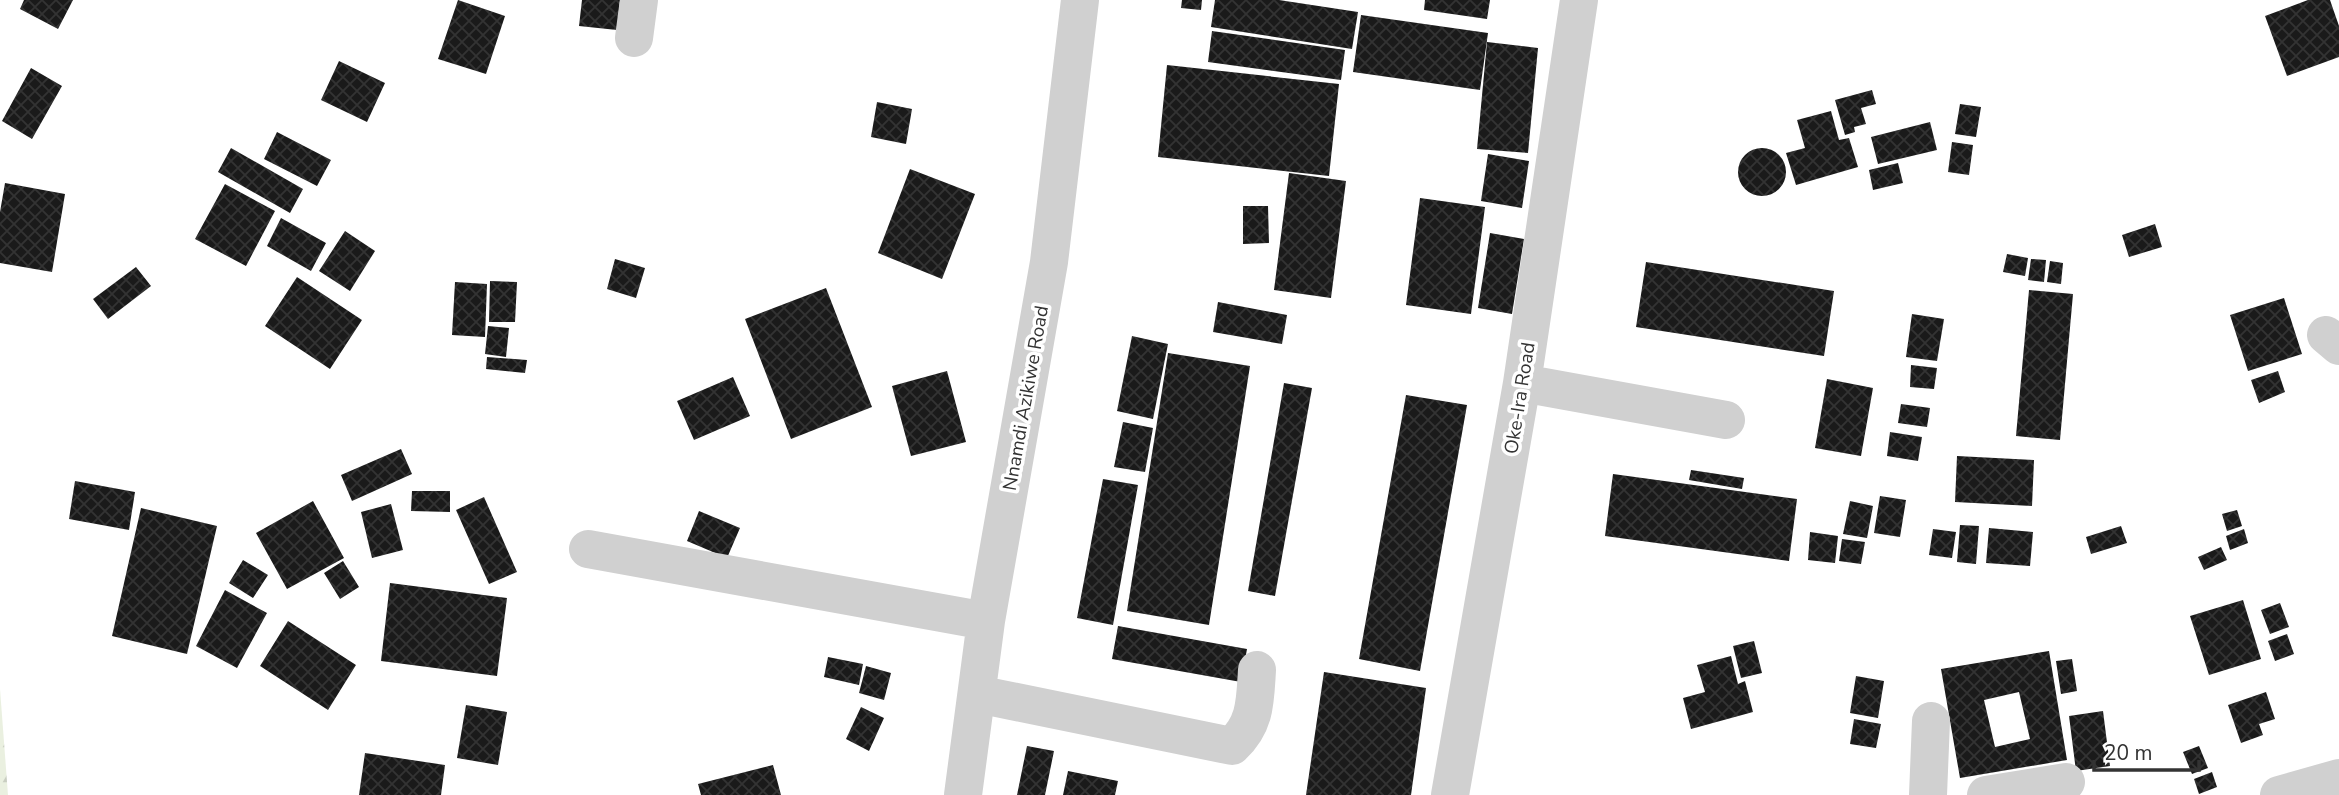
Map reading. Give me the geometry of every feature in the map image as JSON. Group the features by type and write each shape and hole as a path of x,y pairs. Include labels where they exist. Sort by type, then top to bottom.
{"street":[{"path":"634,38 639,0"},
{"name":"Oke-Ira Road","path":"1450,795 1522,383 1579,0"},
{"name":"Nnamdi Azikiwe Road","path":"963,795 986,621 1049,262 1081,1"},
{"path":"1522,383 1726,419"},
{"path":"588,549 986,621"},
{"path":"977,694 1231,746 1244,735 1254,714 1257,670"},
{"path":"1928,795 1931,721"},
{"path":"2279,795 2339,778"},
{"path":"1986,795 2066,782"}],"green space":[{"path":"0,689 8,795 0,795"}],"building":[{"path":"24,0 73,0 58,29 20,9"},
{"path":"458,0 505,16 486,74 438,59"},
{"path":"582,0 620,0 617,30 579,26"},
{"path":"1182,0 1202,0 1201,10 1181,8"},
{"path":"1215,0 1279,0 1358,12 1352,49 1211,27"},
{"path":"1425,0 1490,0 1487,19 1424,10"},
{"path":"2308,0 2330,0 2339,26 2339,57 2287,76 2265,16"},
{"path":"1361,15 1488,33 1480,90 1353,72"},
{"path":"1212,31 1345,50 1341,80 1208,62"},
{"path":"1487,42 1538,48 1528,153 1477,149"},
{"path":"339,61 385,83 367,122 321,100"},
{"path":"1167,65 1339,84 1329,176 1158,157"},
{"path":"31,68 62,86 32,139 2,121"},
{"path":"1872,90 1876,104 1861,108 1866,124 1854,127 1855,132 1845,135 1835,100"},
{"path":"877,102 912,109 906,144 871,137"},
{"path":"1960,104 1981,107 1976,137 1955,134"},
{"path":"1831,111 1839,140 1849,138 1858,167 1796,185 1786,153 1805,148 1797,120"},
{"path":"1930,122 1937,150 1878,164 1871,137"},
{"path":"277,132 331,160 317,186 264,159"},
{"path":"1952,142 1973,145 1969,175 1948,172"},
{"path":"231,148 303,189 290,213 218,172"},
{"path":"1762,148 1779,155 1786,172 1779,189 1762,196 1745,189 1738,172 1745,155"},
{"path":"1488,154 1529,161 1522,208 1481,201"},
{"path":"1898,163 1903,183 1873,190 1869,170"},
{"path":"910,169 975,194 942,279 878,253"},
{"path":"1289,173 1346,181 1331,298 1274,290"},
{"path":"5,183 65,194 52,272 0,263 0,212"},
{"path":"225,184 275,211 246,266 195,239"},
{"path":"1420,198 1485,207 1471,314 1406,305"},
{"path":"1243,206 1268,206 1269,243 1243,244"},
{"path":"281,218 326,243 311,271 267,246"},
{"path":"2155,224 2162,247 2129,257 2122,235"},
{"path":"345,231 375,251 350,291 319,271"},
{"path":"1490,233 1524,239 1512,314 1478,308"},
{"path":"2007,254 2028,258 2025,276 2003,272"},
{"path":"615,259 645,268 636,298 607,289"},
{"path":"2031,259 2046,260 2044,282 2028,280"},
{"path":"2050,261 2063,263 2061,284 2047,282"},
{"path":"1646,262 1834,291 1824,356 1636,327"},
{"path":"136,267 151,286 108,319 93,299"},
{"path":"297,277 362,320 330,369 265,326"},
{"path":"490,281 517,282 515,322 489,322"},
{"path":"455,282 487,284 485,337 452,335"},
{"path":"826,288 872,407 791,439 745,319"},
{"path":"2029,290 2073,294 2060,440 2016,436"},
{"path":"2284,298 2302,354 2248,371 2230,315"},
{"path":"1218,302 1287,315 1282,344 1213,332"},
{"path":"1912,314 1944,319 1937,361 1906,357"},
{"path":"488,326 509,328 506,357 485,354"},
{"path":"1132,336 1168,344 1153,419 1117,411"},
{"path":"1168,353 1250,366 1209,625 1127,611"},
{"path":"487,357 527,360 525,373 486,369"},
{"path":"1911,365 1937,368 1934,389 1910,387"},
{"path":"947,371 966,442 911,456 892,386"},
{"path":"2278,371 2285,392 2259,403 2251,380"},
{"path":"733,377 750,416 694,440 677,401"},
{"path":"1827,379 1873,388 1861,456 1815,448"},
{"path":"1284,383 1312,388 1275,596 1248,591"},
{"path":"1406,395 1467,405 1420,671 1359,659"},
{"path":"1901,404 1930,408 1927,427 1898,423"},
{"path":"1123,422 1153,428 1145,472 1114,467"},
{"path":"1890,432 1922,437 1918,461 1887,456"},
{"path":"401,449 412,474 352,501 341,475"},
{"path":"1957,456 2034,460 2032,506 1955,502"},
{"path":"1691,470 1744,478 1742,489 1689,480"},
{"path":"1613,474 1797,499 1789,561 1605,536"},
{"path":"1103,479 1138,485 1113,625 1077,618"},
{"path":"75,481 135,492 129,530 69,519"},
{"path":"412,491 450,491 450,512 411,511"},
{"path":"1880,496 1906,500 1900,537 1874,533"},
{"path":"484,497 517,572 489,584 456,510"},
{"path":"313,501 344,558 287,589 256,533"},
{"path":"1850,501 1873,506 1867,538 1843,534"},
{"path":"391,504 403,550 372,558 361,512"},
{"path":"141,508 217,526 187,654 112,636"},
{"path":"2237,510 2242,526 2227,531 2222,514"},
{"path":"699,511 740,528 727,558 687,541"},
{"path":"1960,525 1979,526 1976,564 1957,562"},
{"path":"2121,526 2127,543 2091,554 2086,537"},
{"path":"1989,528 2033,532 2030,566 1986,563"},
{"path":"1933,529 1956,532 1952,558 1929,555"},
{"path":"2244,529 2248,543 2230,550 2226,536"},
{"path":"1810,532 1838,536 1835,563 1808,560"},
{"path":"1842,539 1865,542 1861,564 1839,561"},
{"path":"2221,547 2227,560 2204,570 2198,557"},
{"path":"243,560 268,575 253,598 229,583"},
{"path":"343,561 359,587 340,599 324,573"},
{"path":"390,583 507,598 497,676 381,661"},
{"path":"225,590 267,613 237,668 196,646"},
{"path":"2243,600 2261,659 2209,675 2190,616"},
{"path":"2280,603 2289,627 2270,634 2261,610"},
{"path":"288,621 356,665 328,710 260,666"},
{"path":"1118,626 1247,649 1241,682 1112,659"},
{"path":"2287,634 2294,654 2275,661 2268,641"},
{"path":"1754,641 1762,673 1741,678 1733,646"},
{"path":"2049,651 2067,760 1960,778 1941,669","holes":["2019,692 2030,739 1995,747 1984,700"]},
{"path":"1731,656 1738,684 1745,681 1753,712 1691,729 1683,698 1705,692 1697,665"},
{"path":"828,657 863,664 859,685 824,677"},
{"path":"2072,659 2077,691 2061,694 2056,661"},
{"path":"866,666 891,673 884,700 859,693"},
{"path":"1324,672 1426,688 1411,795 1306,795"},
{"path":"1856,676 1884,681 1878,718 1850,713"},
{"path":"2266,692 2275,719 2259,724 2263,735 2241,743 2228,705"},
{"path":"466,705 507,712 498,765 457,758"},
{"path":"861,707 884,718 869,751 846,739"},
{"path":"2103,711 2110,766 2076,771 2069,716"},
{"path":"1854,719 1881,724 1876,748 1850,744"},
{"path":"1027,746 1054,751 1045,795 1017,795"},
{"path":"2199,746 2208,768 2192,774 2183,752"},
{"path":"365,753 445,765 441,795 359,795"},
{"path":"773,765 781,795 701,795 698,784"},
{"path":"1068,771 1118,781 1115,795 1063,795"},
{"path":"2212,772 2217,787 2199,794 2194,779"}]}
